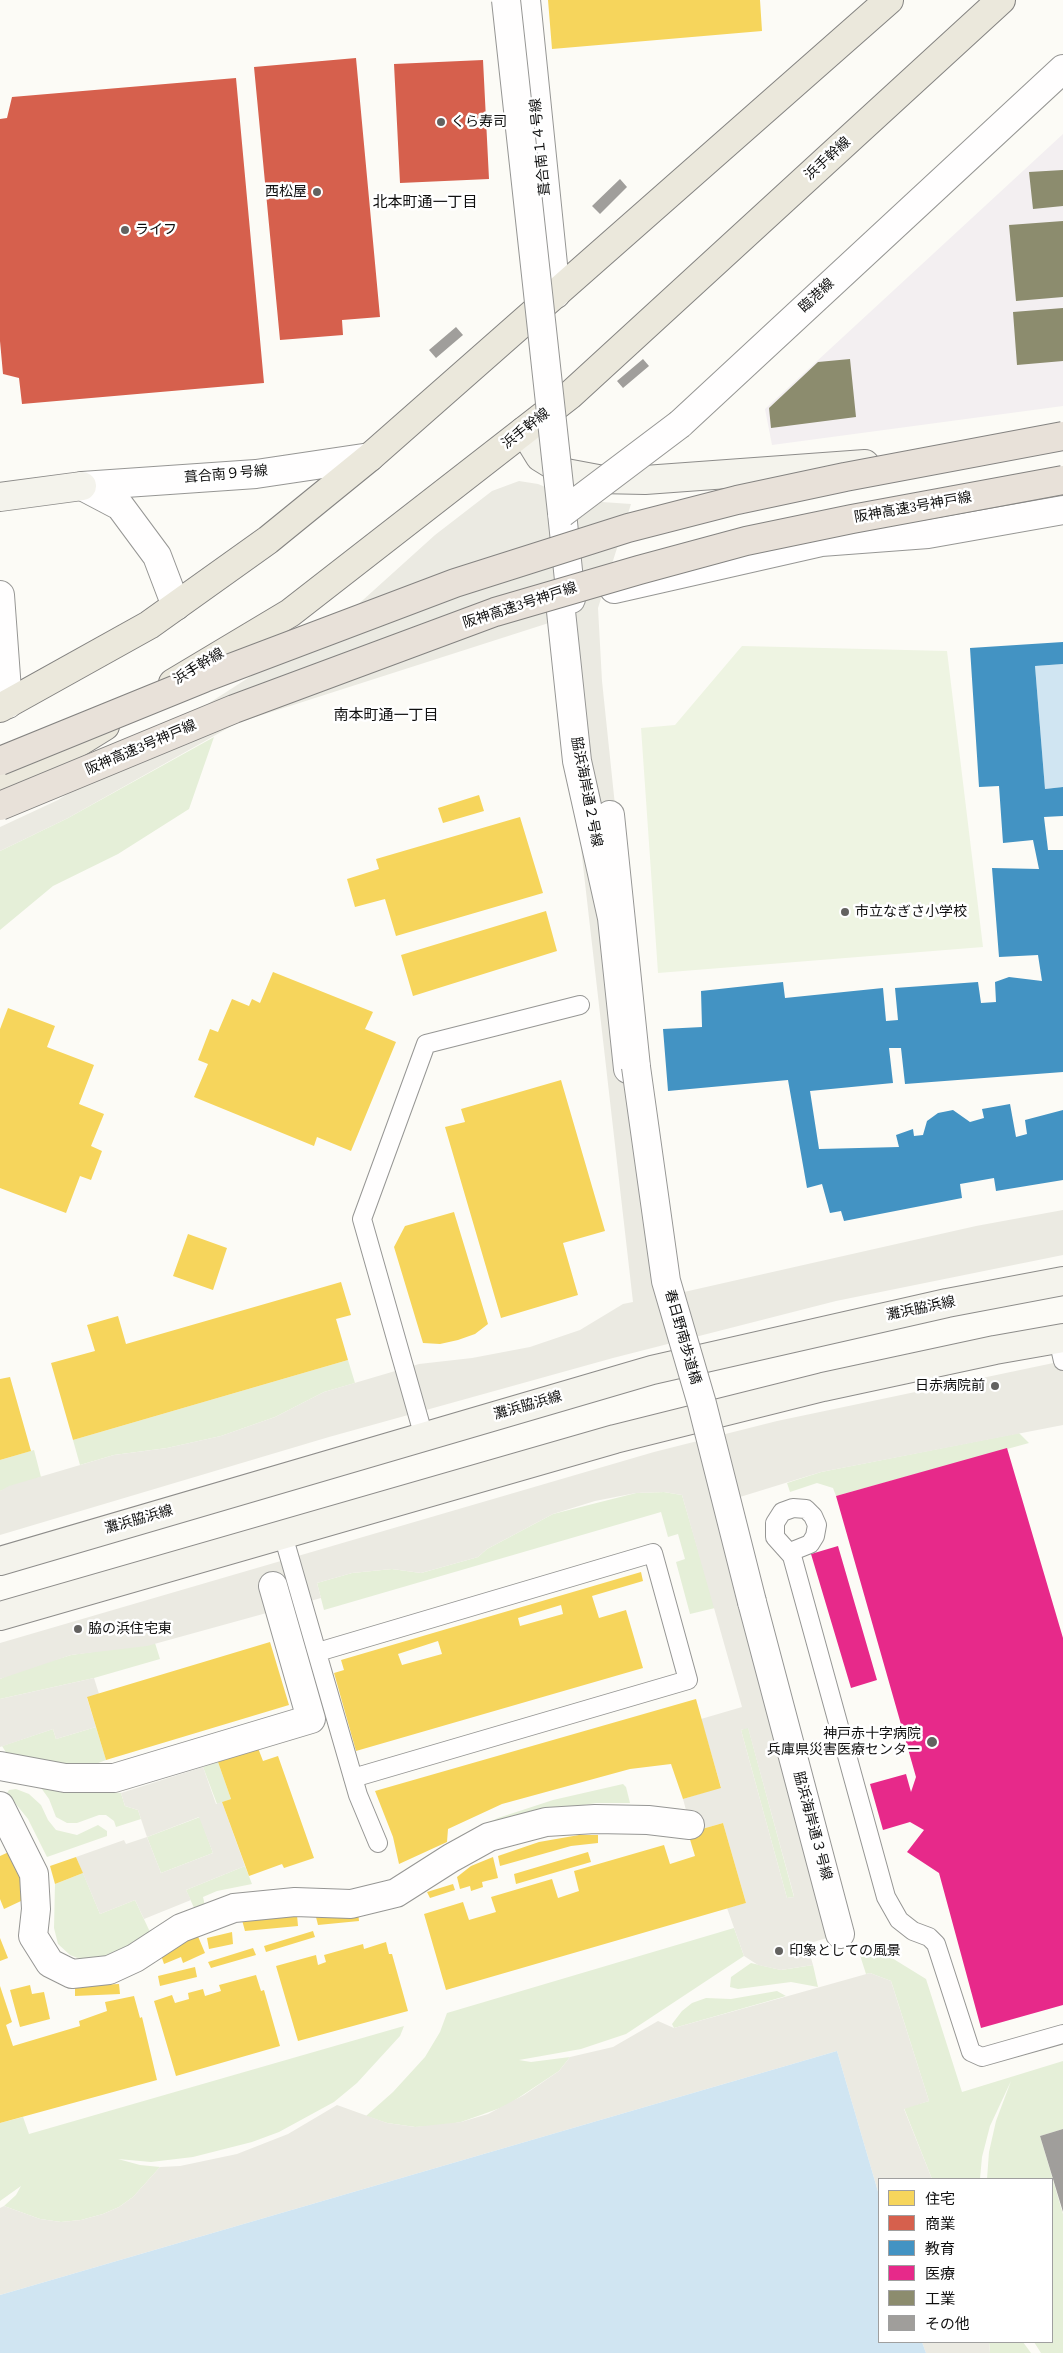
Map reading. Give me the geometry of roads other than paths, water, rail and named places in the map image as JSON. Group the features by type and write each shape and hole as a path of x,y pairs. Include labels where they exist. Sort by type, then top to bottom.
{"highway":[{"path":"0,761 204,678 455,583 628,528 737,500 845,477 1063,436"},
{"name":"阪神高速3号神戸線","path":"0,806 234,709 495,612 746,541 852,519 1063,480"}],"main road":[{"path":"4,706 148,625 268,540 370,457 889,0"},
{"name":"浜手幹線","path":"0,791 192,670 290,613 576,390 1001,0"}],"street":[{"path":"506,0 572,599 821,542 928,534 1063,510"},
{"name":"葺合南１４号線","path":"526,0 556,294"},
{"name":"臨港線","path":"562,513 680,424 1063,69"},
{"path":"524,431 540,457 566,473 598,479 675,478 950,458 1063,446"},
{"name":"葺合南９号線","path":"0,497 82,486 256,474 370,457"},
{"path":"82,486 120,506 158,556 176,606"},
{"path":"0,595 4,706"},
{"name":"脇浜海岸通２号線","path":"572,599 560,602 577,761 612,918 628,1069 636,1068"},
{"name":"春日野南歩道橋","path":"610,815 636,1068 666,1281 702,1404 752,1602"},
{"name":"灘浜脇浜線","path":"0,1560 652,1370 948,1303 1063,1281"},
{"path":"0,1616 615,1438 823,1388 995,1350 1062,1346"},
{"path":"0,1766 65,1778 114,1778 311,1719 274,1586"},
{"name":"脇浜海岸通３号線","path":"752,1602 840,1934"},
{"path":"0,1806 34,1874 36,1908 33,1936 50,1963 72,1974 109,1970 135,1958 182,1928 234,1908 295,1902 351,1904 396,1893 451,1858 489,1837 546,1822 595,1819 648,1820 690,1824"}],"lane":[{"path":"424,1437 362,1219 426,1044 580,1005"},
{"path":"283,1535 353,1778 378,1844"},
{"path":"318,1652 653,1554 688,1680 353,1778"},
{"path":"792,1556 886,1897 899,1920 913,1931 929,1938 936,1944 971,2052 982,2057 1063,2034"}],"water":[{"path":"1063,664 1063,787 1045,789 1035,666"},
{"path":"837,2051 878,2192 878,2343 922,2343 926,2353 0,2353 0,2295"}],"place":[{"name":"くら寿司","path":"441,122"},
{"name":"西松屋","path":"317,192"},
{"name":"ライフ","path":"125,230"},
{"name":"市立なぎさ小学校","path":"845,912"},
{"name":"日赤病院前","path":"995,1386"},
{"name":"脇の浜住宅東","path":"78,1629"},
{"name":"神戸赤十字病院 兵庫県災害医療センター","path":"932,1742"},
{"name":"印象としての風景","path":"779,1951"}],"district":[{"name":"北本町通一丁目","path":"425,203"},
{"name":"南本町通一丁目","path":"386,716"}]}
